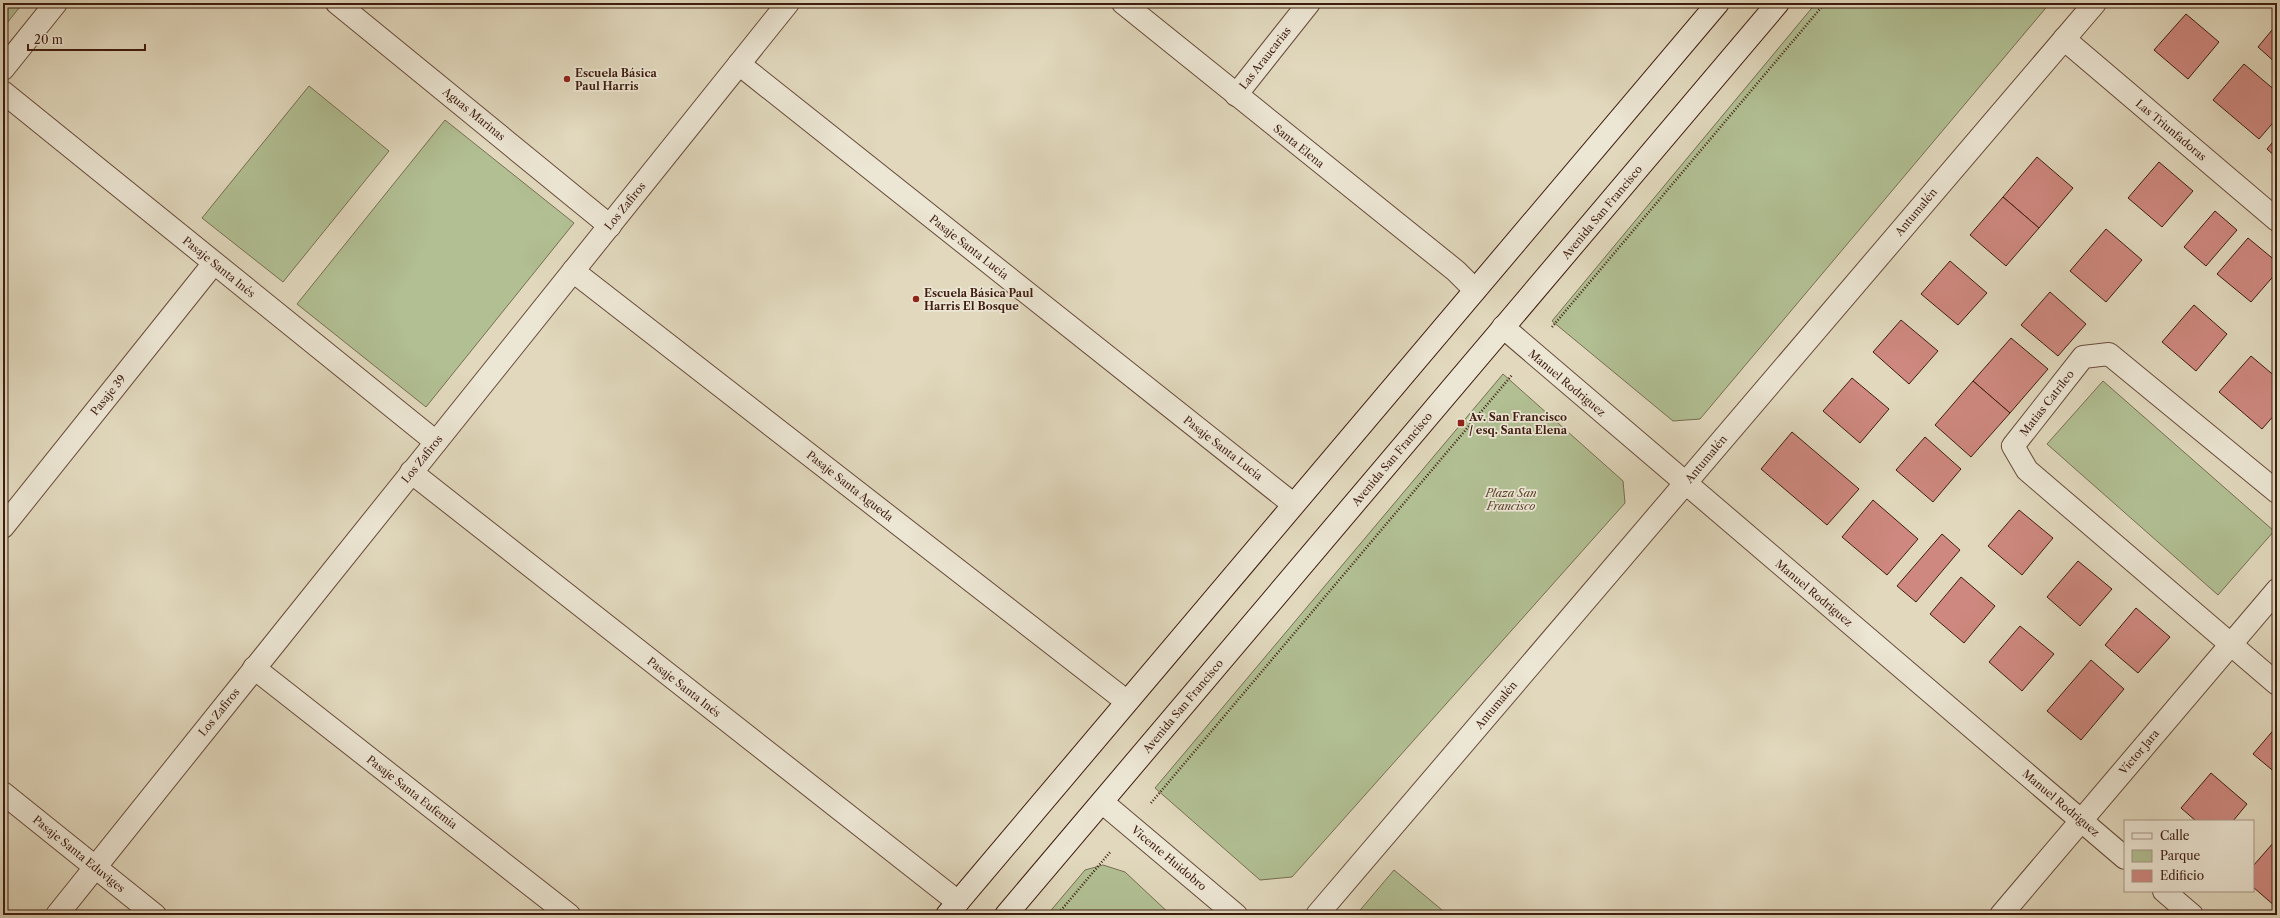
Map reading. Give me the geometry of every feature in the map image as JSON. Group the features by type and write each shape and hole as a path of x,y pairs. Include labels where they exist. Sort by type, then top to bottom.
{"street":[{"path":"3,69 56,3"},
{"name":"Aguas Marinas","path":"338,3 610,226"},
{"name":"Los Zafiros","path":"56,915 788,3"},
{"name":"Santa Elena","path":"1123,3 1456,271 1475,290"},
{"name":"Las Araucarias","path":"1236,95 1309,3"},
{"path":"952,908 1718,3"},
{"name":"Avenida San Francisco","path":"1006,915 1778,3"},
{"name":"Antumalén","path":"1317,915 2095,3"},
{"name":"Las Triunfadoras","path":"2064,39 2277,220"},
{"name":"Pasaje Santa Lucía","path":"739,64 1293,504"},
{"name":"Pasaje Santa Inés","path":"3,92 436,442"},
{"name":"Pasaje 39","path":"3,527 214,263"},
{"name":"Pasaje Santa Agueda","path":"573,271 1126,701"},
{"name":"Manuel Rodriguez","path":"1503,327 2124,857"},
{"name":"Matias Catrileo","path":"2230,645 2028,470 2013,446 2083,357 2109,354 2277,492"},
{"name":"Pasaje Santa Inés","path":"411,472 952,908"},
{"name":"Víctor Jara","path":"2000,915 2277,590"},
{"path":"2230,645 2277,684"},
{"name":"Pasaje Santa Eufemia","path":"254,668 569,915"},
{"name":"Pasaje Santa Eduviges","path":"3,793 156,915"},
{"name":"Vicente Huidobro","path":"1102,802 1236,915"},
{"path":"2165,892 2192,915"}],"path":[{"path":"1057,915 1825,3"}],"green space":[{"path":"3,3 23,3 3,28"},
{"path":"1816,3 2050,3 1700,419 1673,421 1552,321"},
{"path":"309,86 389,151 283,282 202,218"},
{"path":"445,120 574,223 426,407 297,304"},
{"name":"Plaza San Francisco","path":"1503,374 1623,481 1625,503 1292,877 1260,880 1155,788"},
{"path":"2103,381 2274,531 2218,595 2047,444"},
{"path":"1103,865 1125,872 1171,915 1047,915 1085,870"},
{"path":"1394,870 1448,915 1356,915"}],"building":[{"path":"2186,14 2219,42 2188,79 2154,50"},
{"path":"2277,24 2277,64 2258,47"},
{"path":"2244,64 2277,92 2277,118 2259,139 2213,100"},
{"path":"2277,137 2277,158 2267,149"},
{"path":"2037,157 2073,188 2039,228 2003,197"},
{"path":"2159,162 2193,191 2162,227 2128,198"},
{"path":"2003,197 2039,228 2006,266 1970,235"},
{"path":"2215,211 2237,230 2206,266 2184,247"},
{"path":"2106,229 2142,260 2106,302 2070,271"},
{"path":"2248,238 2277,262 2277,272 2251,302 2217,274"},
{"path":"1950,261 1987,293 1958,325 1921,294"},
{"path":"2050,292 2086,324 2058,356 2021,325"},
{"path":"2194,305 2227,334 2196,371 2162,342"},
{"path":"1901,320 1938,351 1909,384 1873,352"},
{"path":"2011,338 2048,369 2010,413 1973,381"},
{"path":"2251,356 2277,378 2277,412 2262,429 2219,392"},
{"path":"1852,378 1889,409 1860,443 1823,411"},
{"path":"1973,381 2010,413 1971,457 1935,425"},
{"path":"1792,432 1859,489 1827,525 1761,469"},
{"path":"1925,437 1961,469 1933,502 1896,470"},
{"path":"1873,500 1918,539 1887,575 1842,537"},
{"path":"2019,510 2053,538 2022,575 1988,546"},
{"path":"1942,534 1960,550 1916,602 1897,586"},
{"path":"2078,561 2112,589 2080,626 2047,597"},
{"path":"1961,577 1995,606 1964,643 1930,614"},
{"path":"2136,608 2170,637 2138,673 2105,645"},
{"path":"2020,626 2054,654 2022,691 1989,662"},
{"path":"2091,660 2124,689 2081,740 2047,711"},
{"path":"2277,726 2277,774 2253,754"},
{"path":"2211,773 2247,804 2234,820 2195,820 2181,808"},
{"path":"2274,842 2277,844 2276,907 2254,888 2254,865"}],"place":[{"name":"Escuela Básica Paul Harris","path":"567,79"},
{"name":"Escuela Básica Paul Harris El Bosque","path":"916,299"},
{"name":"Av. San Francisco / esq. Santa Elena","path":"1461,423"}]}
